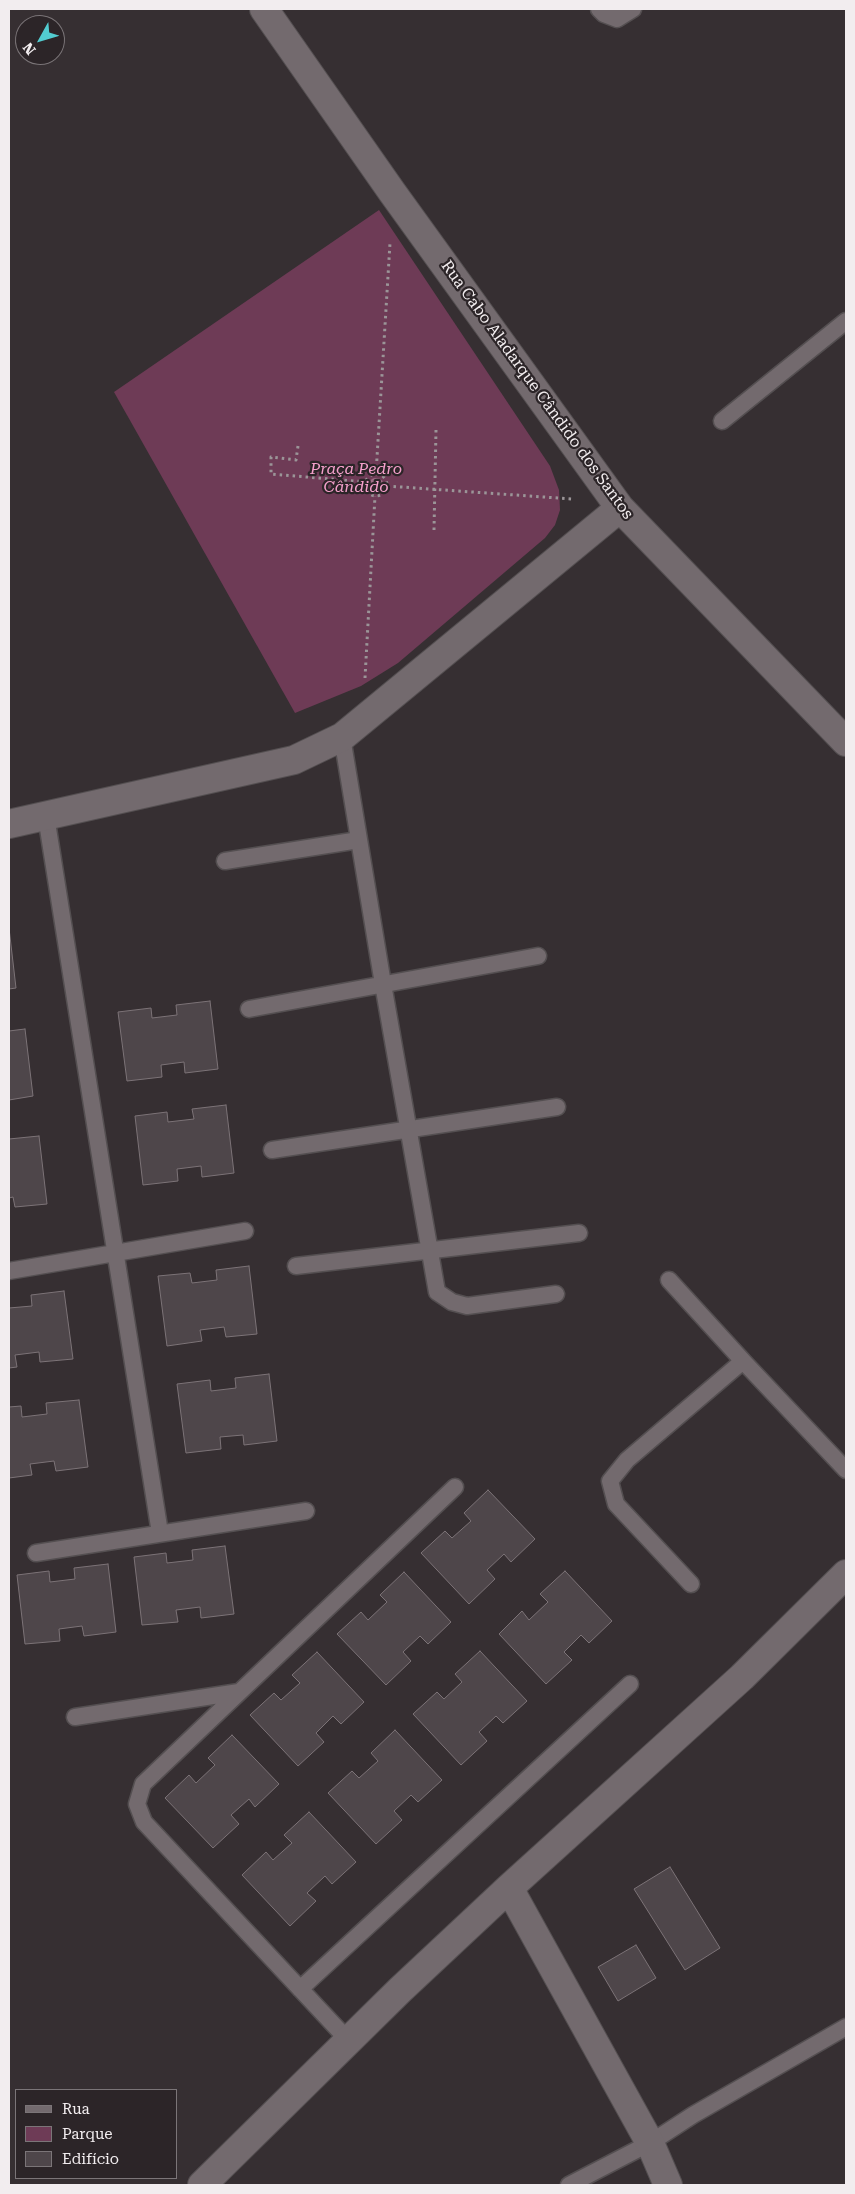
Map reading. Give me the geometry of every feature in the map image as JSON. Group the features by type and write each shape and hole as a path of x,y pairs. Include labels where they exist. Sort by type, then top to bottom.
{"street":[{"name":"Rua Cabo Aladarque Cândido dos Santos","path":"264,9 392,192 620,508 846,742"},
{"path":"9,824 294,760 342,737 620,508"},
{"path":"202,2185 348,2040 510,1888 742,1677 846,1574"},
{"path":"510,1888 650,2143 668,2185"}],"lane":[{"path":"599,9 604,14 617,19 633,9"},
{"path":"722,421 846,321"},
{"path":"342,737 437,1292 452,1302 467,1306 556,1294"},
{"path":"46,816 160,1533"},
{"path":"225,861 359,840"},
{"path":"249,1009 538,956"},
{"path":"272,1150 557,1107"},
{"path":"9,1271 245,1231"},
{"path":"296,1266 578,1234"},
{"path":"669,1280 846,1470"},
{"path":"691,1584 616,1504 610,1481 627,1460 743,1361"},
{"path":"348,2040 144,1822 137,1804 143,1784 455,1487"},
{"path":"36,1553 306,1511"},
{"path":"300,1989 630,1684"},
{"path":"75,1717 240,1692"},
{"path":"569,2185 650,2143 846,2027"}],"path":[{"path":"376,474 390,241"},
{"path":"434,530 436,430"},
{"path":"298,446 296,460 271,457 271,474 366,482"},
{"path":"376,474 385,479 387,486 384,492 375,496 368,493 366,482 369,476 376,474"},
{"path":"387,486 572,499"},
{"path":"365,679 375,496"}],"green space":[{"name":"Praça Pedro Cândido","path":"379,210 550,466 559,490 560,510 555,525 545,538 398,663 361,686 295,713 114,392"}],"building":[{"path":"9,928 16,988 9,989"},
{"path":"210,1001 218,1069 185,1073 184,1062 161,1065 162,1077 127,1081 118,1012 151,1008 152,1018 177,1015 176,1005"},
{"path":"25,1029 33,1096 9,1100 9,1031"},
{"path":"226,1105 234,1173 202,1177 201,1166 177,1169 178,1181 143,1185 135,1116 167,1112 168,1122 194,1119 192,1109"},
{"path":"39,1136 47,1204 15,1207 13,1197 9,1198 9,1139"},
{"path":"249,1266 257,1334 226,1337 224,1327 200,1330 202,1341 167,1346 158,1276 190,1273 192,1283 217,1280 216,1270"},
{"path":"64,1291 73,1359 40,1362 39,1352 15,1355 17,1367 9,1368 9,1308 32,1306 31,1295"},
{"path":"269,1374 277,1441 244,1445 243,1435 220,1437 221,1449 186,1453 177,1384 210,1380 211,1391 236,1388 235,1378"},
{"path":"79,1400 88,1467 56,1471 54,1461 30,1464 32,1475 9,1478 9,1407 21,1406 22,1417 47,1414 46,1403"},
{"path":"488,1490 535,1539 511,1562 504,1554 487,1570 495,1579 469,1604 421,1553 445,1531 452,1538 471,1521 464,1513"},
{"path":"225,1546 234,1614 201,1618 200,1607 176,1610 178,1622 142,1625 134,1557 166,1553 167,1563 193,1560 192,1550"},
{"path":"108,1564 116,1632 84,1636 82,1626 59,1629 60,1641 25,1644 17,1575 49,1571 50,1582 75,1579 74,1568"},
{"path":"565,1571 612,1621 589,1643 581,1635 564,1652 572,1660 546,1684 499,1634 522,1611 529,1620 548,1602 540,1594"},
{"path":"404,1572 451,1622 428,1644 420,1636 403,1652 411,1661 386,1685 337,1634 361,1612 368,1620 387,1602 380,1595"},
{"path":"480,1651 527,1701 503,1723 496,1716 479,1732 487,1741 461,1765 413,1714 437,1692 444,1699 462,1682 455,1674"},
{"path":"317,1652 364,1702 341,1724 333,1716 316,1733 324,1742 298,1766 250,1715 274,1693 281,1700 300,1683 292,1675"},
{"path":"395,1730 442,1780 418,1802 411,1795 394,1811 402,1820 376,1844 328,1793 352,1771 359,1778 378,1761 371,1753"},
{"path":"232,1735 279,1784 255,1807 249,1799 231,1815 239,1824 213,1848 165,1798 189,1775 196,1783 215,1765 208,1758"},
{"path":"309,1812 356,1862 332,1884 325,1876 307,1893 316,1901 290,1926 242,1875 266,1852 273,1860 292,1843 284,1835"},
{"path":"670,1867 720,1948 685,1970 634,1889"},
{"path":"636,1945 656,1978 618,2001 598,1967"}]}
